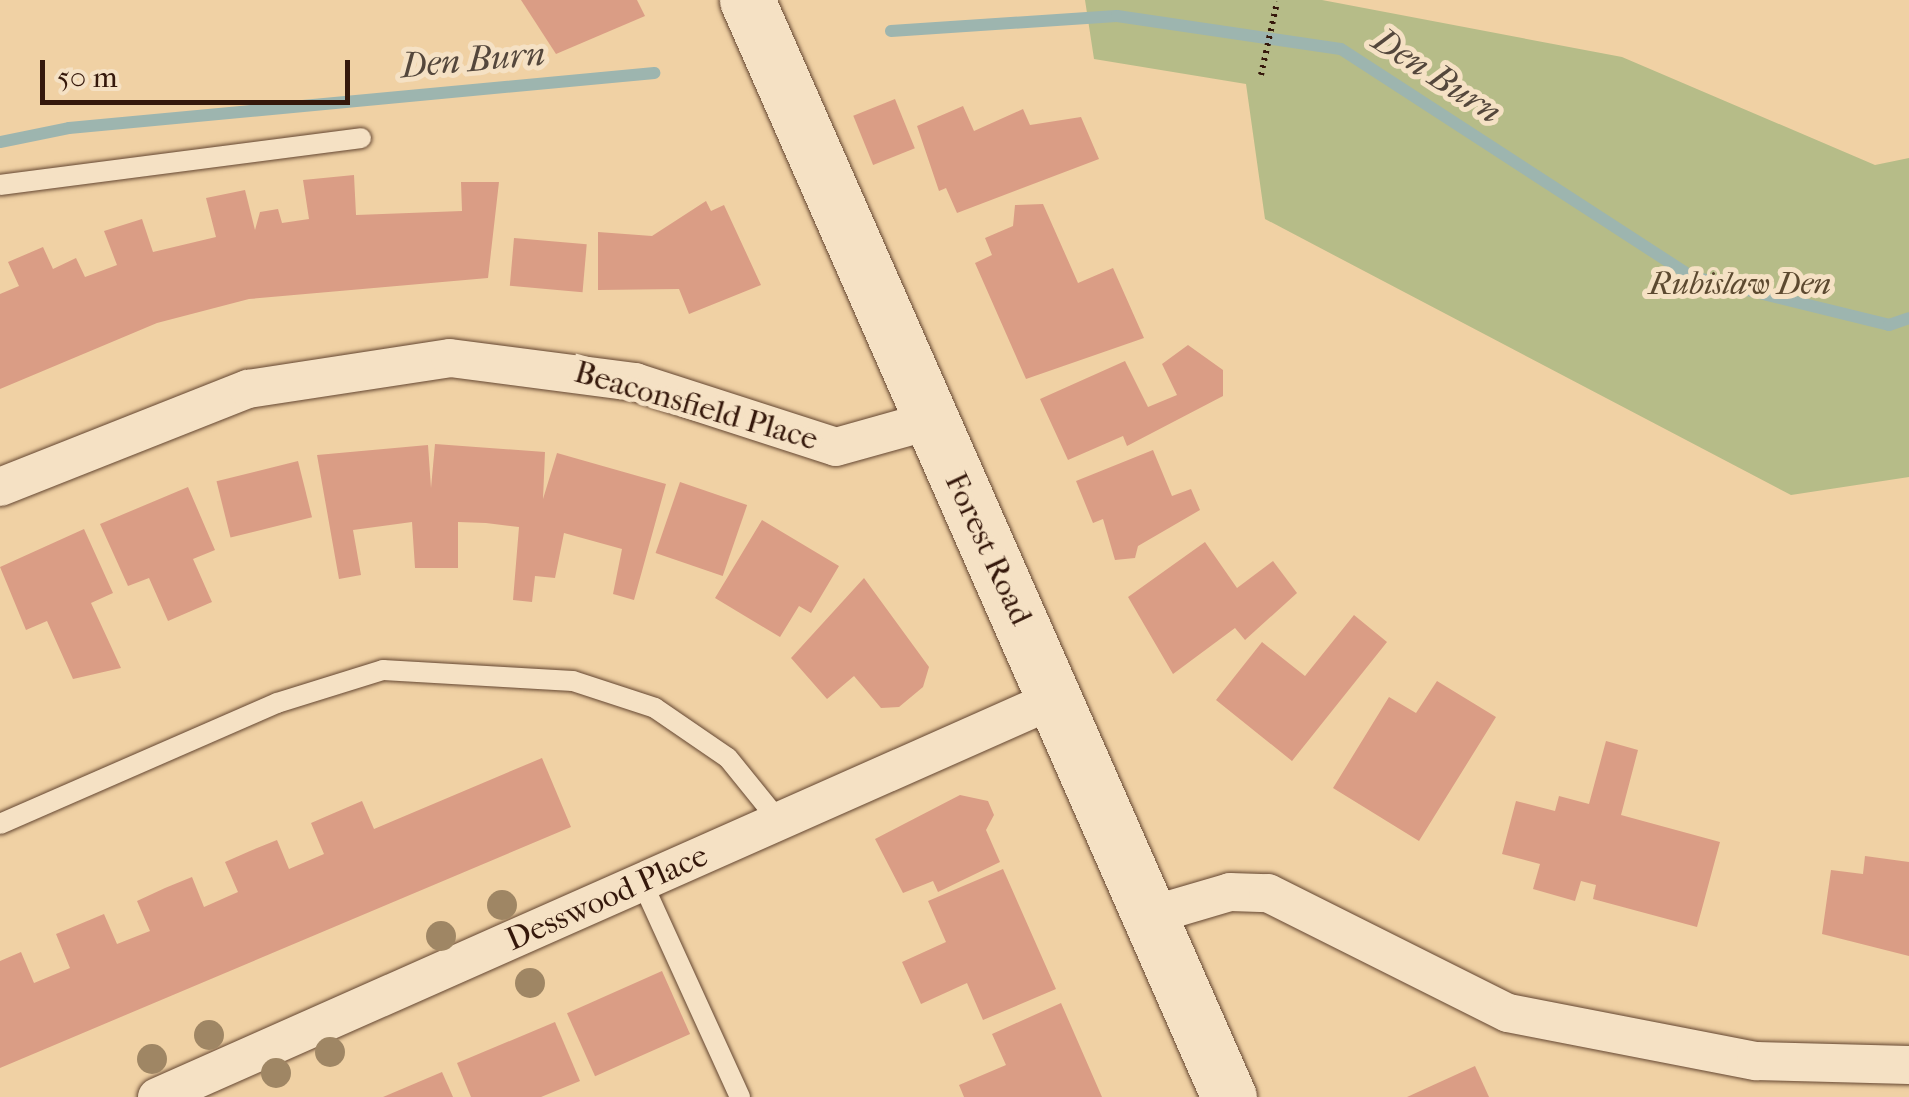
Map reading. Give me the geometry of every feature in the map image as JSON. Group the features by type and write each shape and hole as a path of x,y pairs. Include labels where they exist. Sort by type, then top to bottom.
{"street":[{"name":"Forest Road","path":"747,0 929,422 1152,915 1228,1097"},
{"name":"Beaconsfield Place","path":"0,487 248,390 450,358 635,382 836,447 929,422"},
{"name":"Desswood Place","path":"158,1097 1056,698"},
{"path":"1152,915 1230,892 1268,893 1508,1013 1756,1061 1909,1065"}],"lane":[{"path":"0,185 360,138"},
{"path":"0,824 277,704 383,670 573,681 655,708 728,758 779,821"},
{"path":"642,882 740,1097"}],"path":[{"path":"1261,75 1278,2"}],"green space":[{"name":"Rubislaw Den","path":"1085,0 1322,0 1622,57 1875,165 1909,158 1909,477 1791,495 1265,219 1246,84 1094,59"}],"building":[{"path":"521,0 637,0 645,16 556,54"},
{"path":"895,99 915,148 873,165 853,116"},
{"path":"963,106 974,131 1023,109 1030,125 1081,117 1099,159 957,213 946,188 939,191 917,126"},
{"path":"354,175 356,215 462,211 461,182 499,182 488,278 249,299 157,323 0,389 0,294 19,286 8,262 43,247 53,269 76,258 85,277 117,265 104,231 142,219 153,252 216,237 206,198 245,190 255,230 260,212 278,209 282,223 309,219 303,180"},
{"path":"706,201 711,211 724,205 761,285 689,314 679,289 598,290 598,232 652,236"},
{"path":"1043,204 1078,283 1113,268 1144,338 1026,379 975,263 992,255 985,238 1013,226 1015,205"},
{"path":"514,238 587,244 583,292 510,286"},
{"path":"1188,345 1223,370 1223,396 1127,446 1123,436 1068,460 1040,399 1125,361 1148,407 1177,395 1162,364"},
{"path":"435,444 545,452 543,499 557,453 666,484 634,600 613,594 622,549 564,533 555,578 535,576 532,602 513,600 519,527 486,523 458,522 458,568 415,568 412,522 353,530 361,575 339,579 317,455 428,445 431,488"},
{"path":"1153,450 1172,496 1191,489 1200,510 1138,546 1135,558 1115,560 1103,519 1093,523 1076,481"},
{"path":"298,461 312,517 231,538 216,481"},
{"path":"680,482 747,505 723,576 656,553"},
{"path":"188,487 215,550 193,559 212,602 168,621 149,578 128,586 100,524"},
{"path":"762,520 839,566 811,613 799,606 780,637 715,598"},
{"path":"84,529 113,593 91,603 121,668 73,679 47,621 26,630 0,567"},
{"path":"1205,542 1237,588 1273,561 1297,593 1245,640 1235,628 1173,674 1128,597"},
{"path":"864,578 929,667 923,687 899,707 881,708 854,676 827,699 791,658"},
{"path":"1354,615 1387,642 1292,761 1216,700 1262,642 1305,676"},
{"path":"1437,681 1496,717 1419,841 1333,788 1389,697 1416,713"},
{"path":"1606,741 1638,750 1621,815 1720,842 1697,927 1593,899 1596,885 1581,881 1575,901 1533,889 1540,864 1502,854 1516,801 1555,811 1559,796 1589,804"},
{"path":"542,758 571,827 0,1068 0,961 21,952 34,983 70,968 56,934 104,914 117,944 150,931 137,901 165,888 192,877 204,907 238,892 225,862 250,851 277,840 289,869 324,854 311,823 362,801 374,829"},
{"path":"960,795 988,801 994,815 986,830 1000,862 938,892 933,881 903,893 875,839"},
{"path":"1865,856 1909,862 1909,956 1822,934 1831,870 1863,874"},
{"path":"1003,869 1056,989 983,1020 967,983 921,1004 902,962 946,942 928,901"},
{"path":"662,971 690,1034 595,1076 567,1013"},
{"path":"1061,1003 1102,1097 964,1097 959,1085 1006,1065 992,1034"},
{"path":"555,1022 580,1081 541,1097 471,1097 457,1063"},
{"path":"1475,1066 1489,1097 1407,1097"},
{"path":"442,1072 453,1097 383,1097"}],"waterway":[{"name":"Den Burn","path":"891,31 1117,16 1341,49 1690,276 1889,325 1909,318"},
{"name":"Den Burn","path":"0,142 69,128 654,73"}]}
